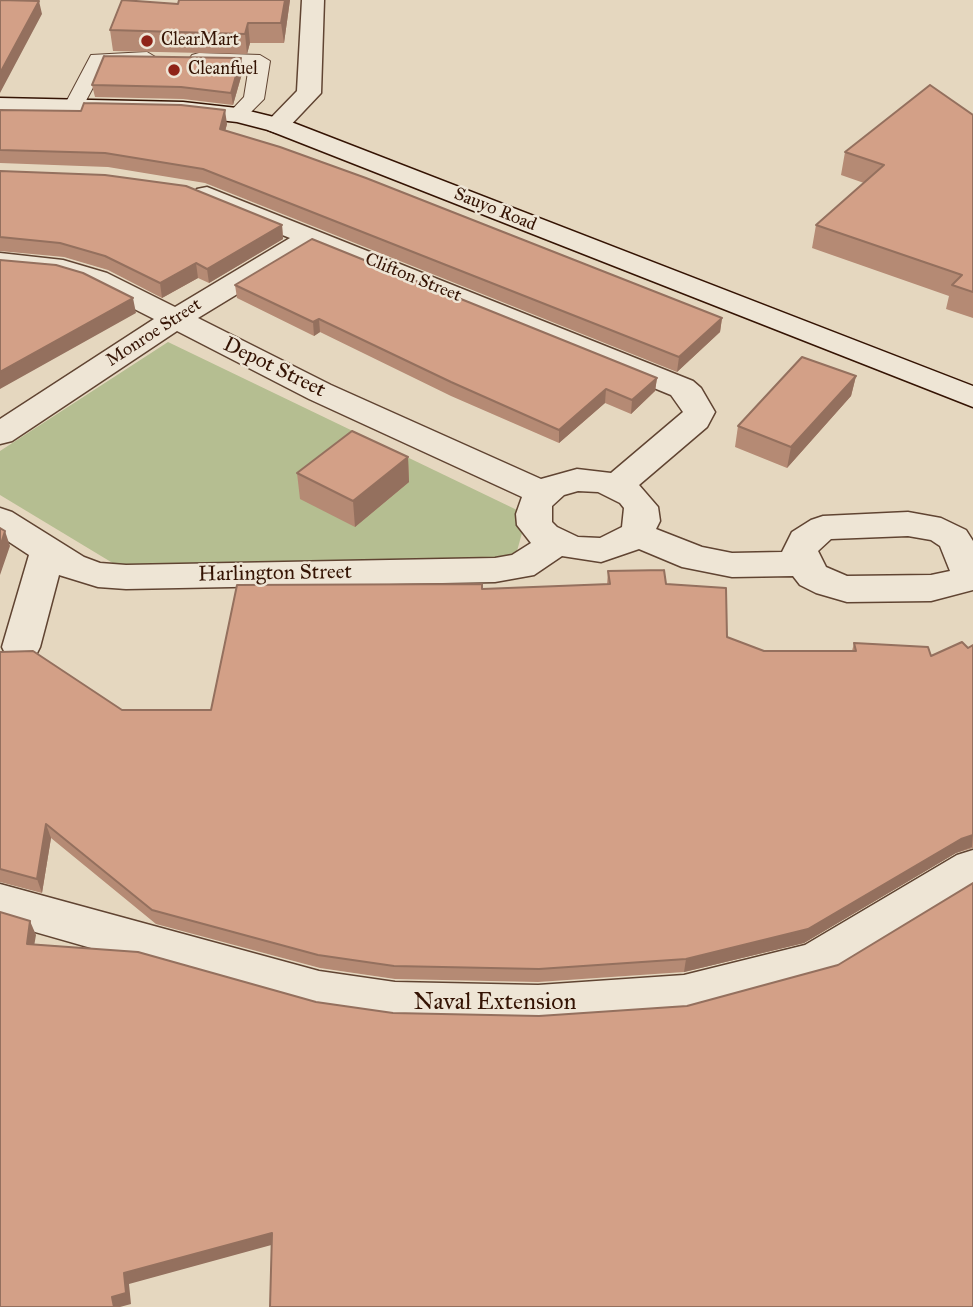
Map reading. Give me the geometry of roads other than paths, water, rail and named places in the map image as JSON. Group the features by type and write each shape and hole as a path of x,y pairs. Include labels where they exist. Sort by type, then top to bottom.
{"street":[{"path":"277,125 309,93 313,0"},
{"name":"Sauyo Road","path":"0,105 74,106 237,115 277,125 973,397"},
{"name":"Clifton Street","path":"184,189 312,237 682,388 690,395 699,412 695,420 617,486"},
{"name":"Monroe Street","path":"0,434 174,318 312,237"},
{"name":"Depot Street","path":"6,265 63,269 97,279 320,392 543,493"},
{"path":"577,480 617,486 632,495 641,508 642,521 636,534 621,544 601,550 578,549 557,543 536,525 533,514 536,502 543,493 577,480"},
{"name":"Harlington Street","path":"0,520 71,566 98,575 138,577 495,570 521,566 557,543"},
{"path":"838,526 927,526 953,538 969,556 968,571 962,580 931,587 847,589 821,580 803,564 800,551 805,540 823,528 838,526"},
{"path":"636,534 695,558 732,565 803,564"},
{"path":"21,647 48,551"},
{"name":"Naval Extension","path":"0,903 319,992 395,1003 538,1006 684,996 816,962 973,867"}],"lane":[{"path":"74,106 99,59 256,59 262,63 254,99 237,115"}],"place":[{"name":"ClearMart","path":"147,41"},
{"name":"Cleanfuel","path":"174,70"}]}
